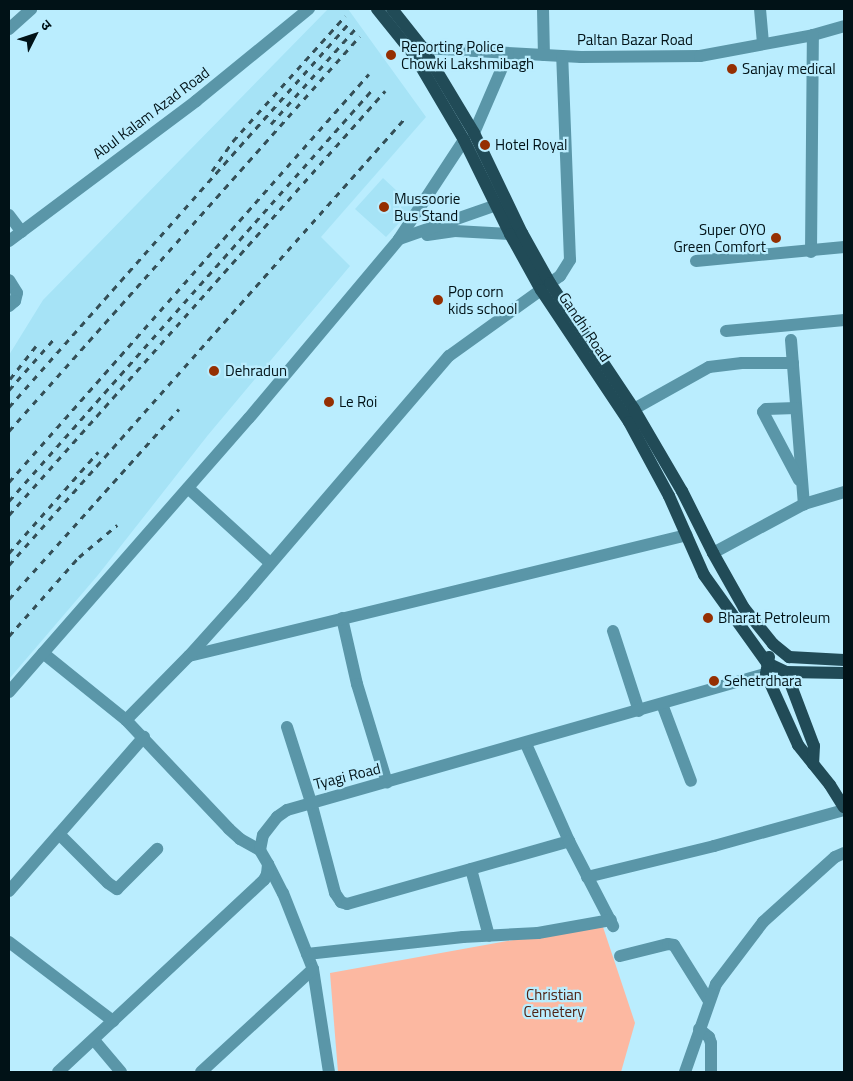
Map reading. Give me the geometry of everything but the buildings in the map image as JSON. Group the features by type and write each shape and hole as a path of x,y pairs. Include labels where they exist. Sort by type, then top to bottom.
{"main road":[{"name":"Gandhi Road","path":"377,9 414,56 469,137"},
{"name":"Gandhi Road","path":"392,9 423,48 546,286 629,422 669,496 704,574 766,668 798,746 844,809"},
{"name":"Gandhi Road","path":"502,203 510,234 634,410 682,491 713,553 744,608 773,644 789,657"},
{"path":"773,644 766,668 786,672 844,673"},
{"path":"813,764 814,746 786,672 789,657 844,660"}],"street":[{"path":"9,29 31,9"},
{"name":"Abul Kalam Azad Road","path":"9,241 196,101 310,9"},
{"path":"543,9 544,56"},
{"path":"760,9 763,42"},
{"name":"Paltan Bazar Road","path":"423,48 544,56 700,56 763,42 813,34 844,26"},
{"path":"811,252 813,34"},
{"path":"9,692 188,488 399,239 469,137 508,54"},
{"path":"126,720 190,656 449,356 560,276 570,260 562,56"},
{"path":"399,239 502,203"},
{"path":"9,215 22,232"},
{"path":"399,239 455,231 510,234"},
{"path":"696,261 844,248"},
{"path":"9,280 17,293 17,297 9,306"},
{"path":"726,331 844,320"},
{"path":"791,340 804,504"},
{"path":"634,410 709,367 742,363 793,363"},
{"path":"796,408 766,409 763,412 802,486"},
{"path":"188,488 270,563"},
{"path":"713,553 804,504 844,492"},
{"path":"190,656 687,535"},
{"path":"342,618 358,684 386,783"},
{"path":"613,631 639,711"},
{"path":"44,653 126,720 229,829 240,839 260,850 283,893 313,968 327,1071"},
{"name":"Tyagi Road","path":"260,850 263,835 277,817 287,810 639,711 766,668"},
{"path":"662,704 692,781"},
{"path":"287,727 311,802 335,893 341,902 347,904 569,841"},
{"path":"9,891 144,737"},
{"path":"307,954 538,933 612,923 569,841 526,744"},
{"path":"587,876 714,846 844,809"},
{"path":"59,834 108,883 117,889 157,849"},
{"path":"685,1072 716,984 763,922 835,857 844,853"},
{"path":"58,1072 264,880 268,864"},
{"path":"471,869 489,936"},
{"path":"9,942 113,1021"},
{"path":"620,956 668,944 674,945 709,1001"},
{"path":"201,1072 313,968"},
{"path":"699,1029 709,1036 711,1043 711,1072"},
{"path":"94,1040 121,1072"}],"shaded area":[{"path":"328,9 348,9 426,117 321,237 350,266 208,435 98,575 9,679 9,355 43,300"},
{"path":"383,178 414,207 386,237 355,209"}],"green space":[{"name":"Christian Cemetery","path":"602,924 635,1023 621,1072 338,1072 330,973"}],"railway":[{"path":"212,171 233,141 345,16"},
{"path":"9,407 350,22"},
{"path":"271,124 355,29"},
{"path":"9,431 360,36"},
{"path":"9,482 369,74"},
{"path":"9,501 372,90"},
{"path":"9,515 385,91"},
{"path":"9,565 405,118"},
{"path":"9,390 53,340"},
{"path":"10,379 36,346"},
{"path":"9,599 179,409"},
{"path":"9,553 98,452"},
{"path":"9,636 79,557 117,525"}],"place":[{"name":"Reporting Police Chowki Lakshmibagh","path":"391,55"},
{"name":"Sanjay medical","path":"732,69"},
{"name":"Hotel Royal","path":"485,145"},
{"name":"Mussoorie Bus Stand","path":"384,207"},
{"name":"Super OYO Green Comfort","path":"776,238"},
{"name":"Pop corn kids school","path":"438,300"},
{"name":"Dehradun","path":"214,371"},
{"name":"Le Roi","path":"329,402"},
{"name":"Bharat Petroleum","path":"708,618"},
{"name":"Sehetrdhara","path":"714,681"}]}
